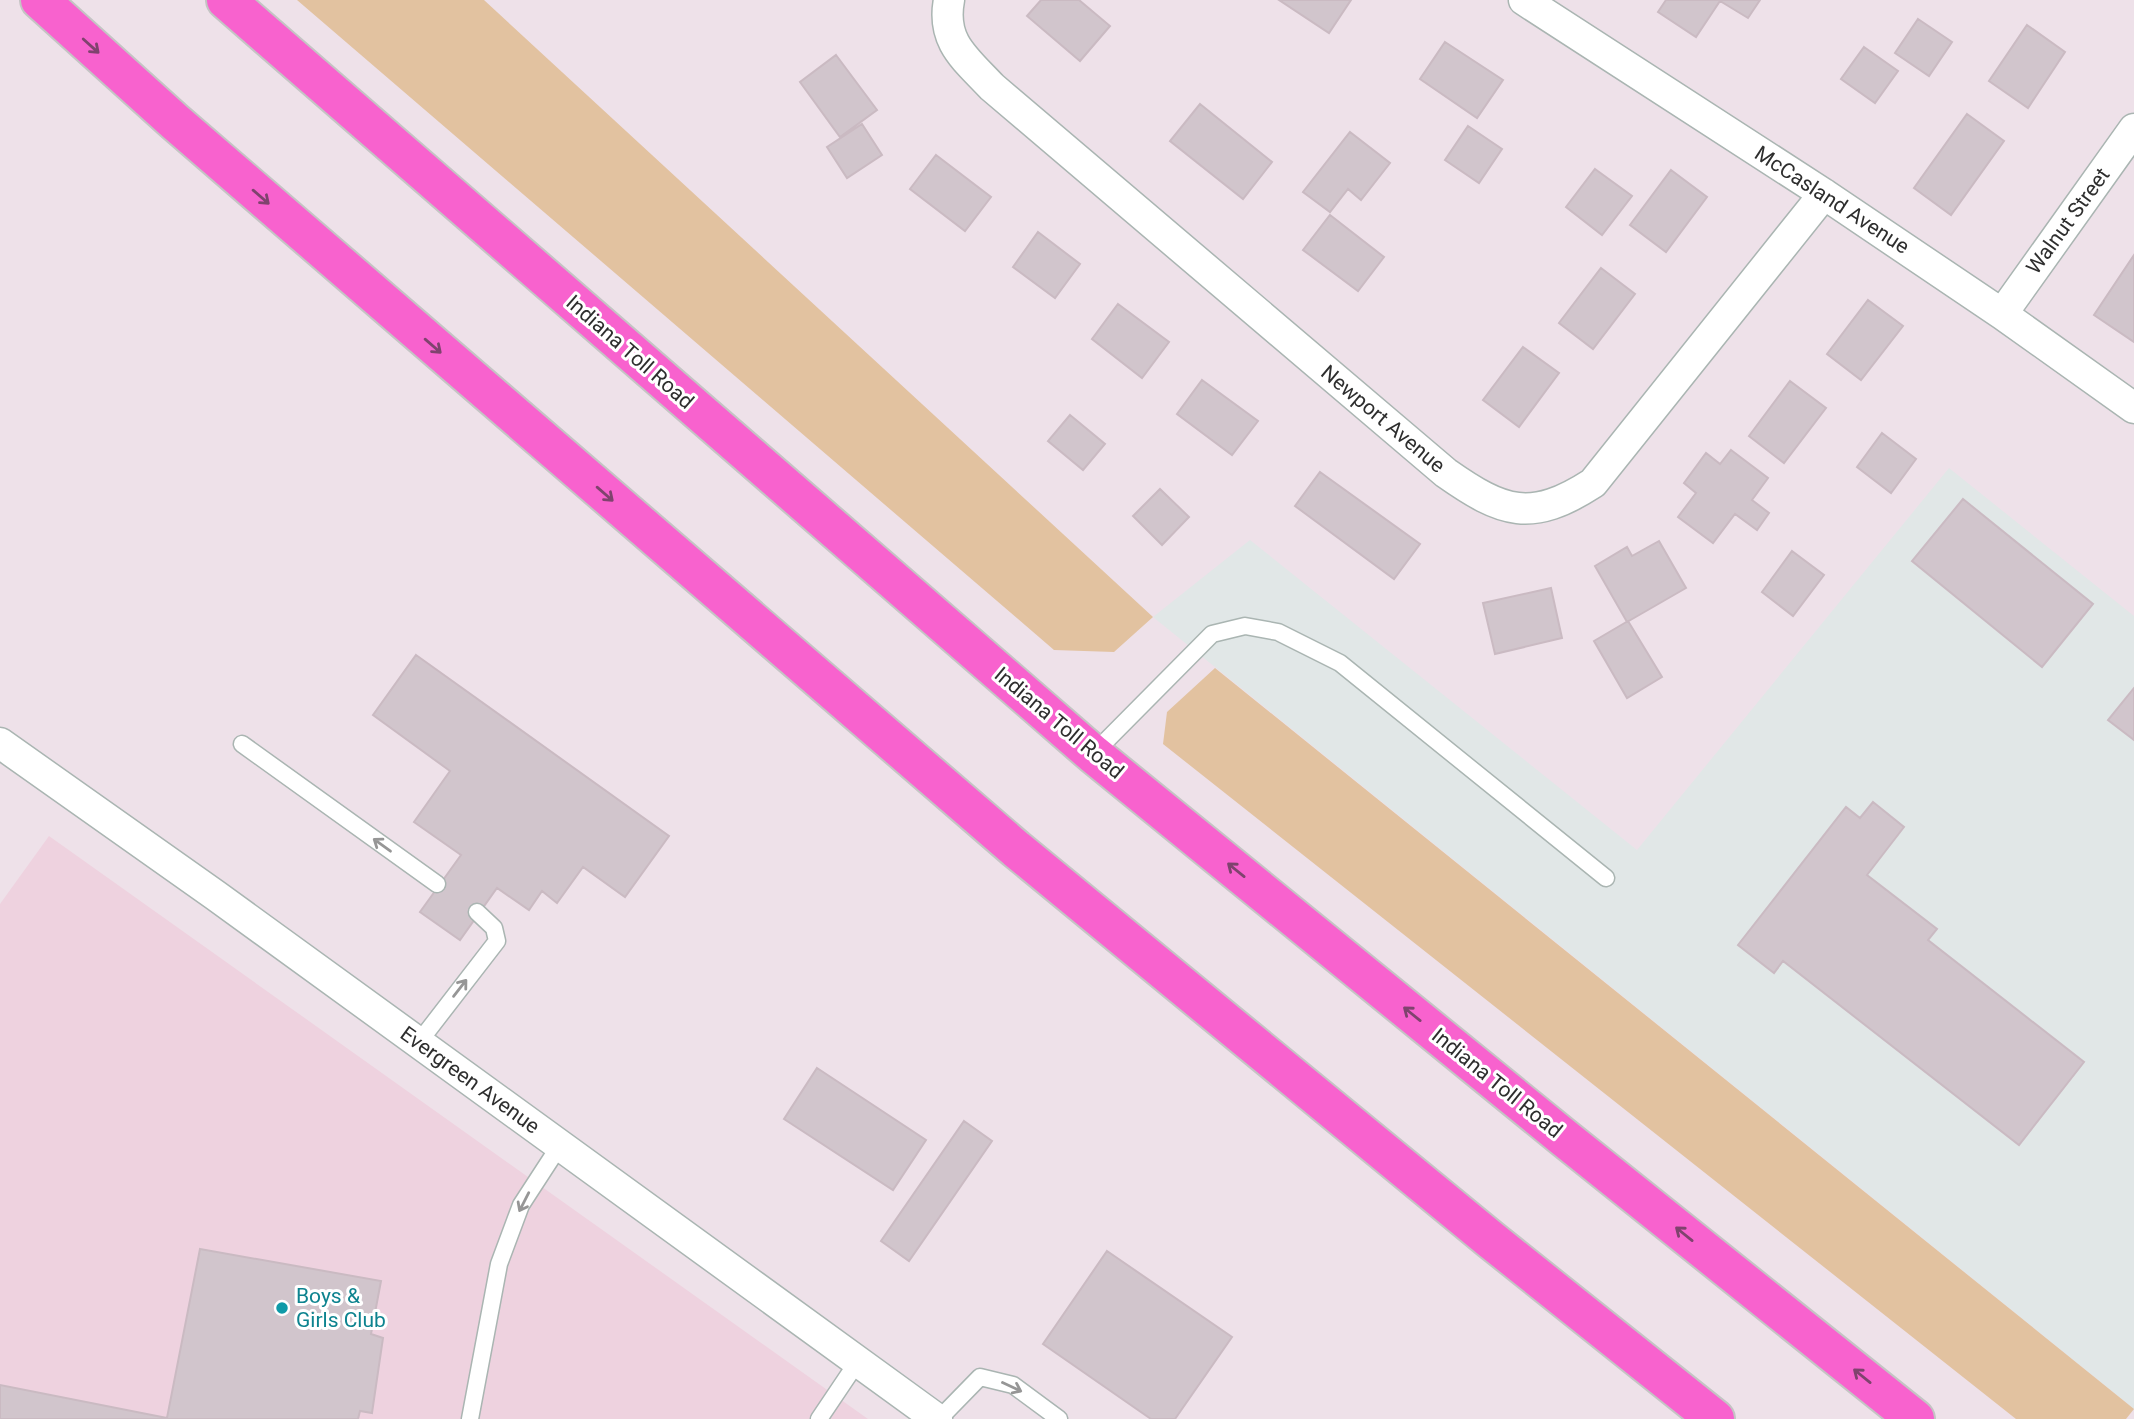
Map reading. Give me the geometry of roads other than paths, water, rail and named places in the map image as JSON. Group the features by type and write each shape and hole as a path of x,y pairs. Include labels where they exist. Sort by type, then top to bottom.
{"highway":[{"path":"40,0 174,121 1016,849 1480,1231 1696,1413"},
{"name":"Indiana Toll Road","path":"226,0 1093,754 1563,1137 1915,1419"}],"street":[{"name":"Newport Avenue","path":"949,0 946,15 953,44 992,86 1446,473 1479,496 1512,509 1543,508 1570,498 1592,483 1824,194"},
{"name":"McCasland Avenue","path":"1524,0 1561,10 1824,194 2002,313 2134,408"},
{"name":"Walnut Street","path":"2002,313 2134,129"},
{"name":"Evergreen Avenue","path":"0,743 419,1042 938,1419"}],"lane":[{"path":"1093,754 1212,634 1245,626 1279,632 1340,663 1606,878"},
{"path":"242,744 437,884"},
{"path":"419,1042 497,941 494,928 477,912"},
{"path":"470,1419 499,1264 521,1205 560,1145"},
{"path":"819,1419 858,1361"},
{"path":"938,1419 980,1377 1013,1385 1059,1419"}],"place":[{"name":"Boys & Girls Club","path":"282,1308"}]}
